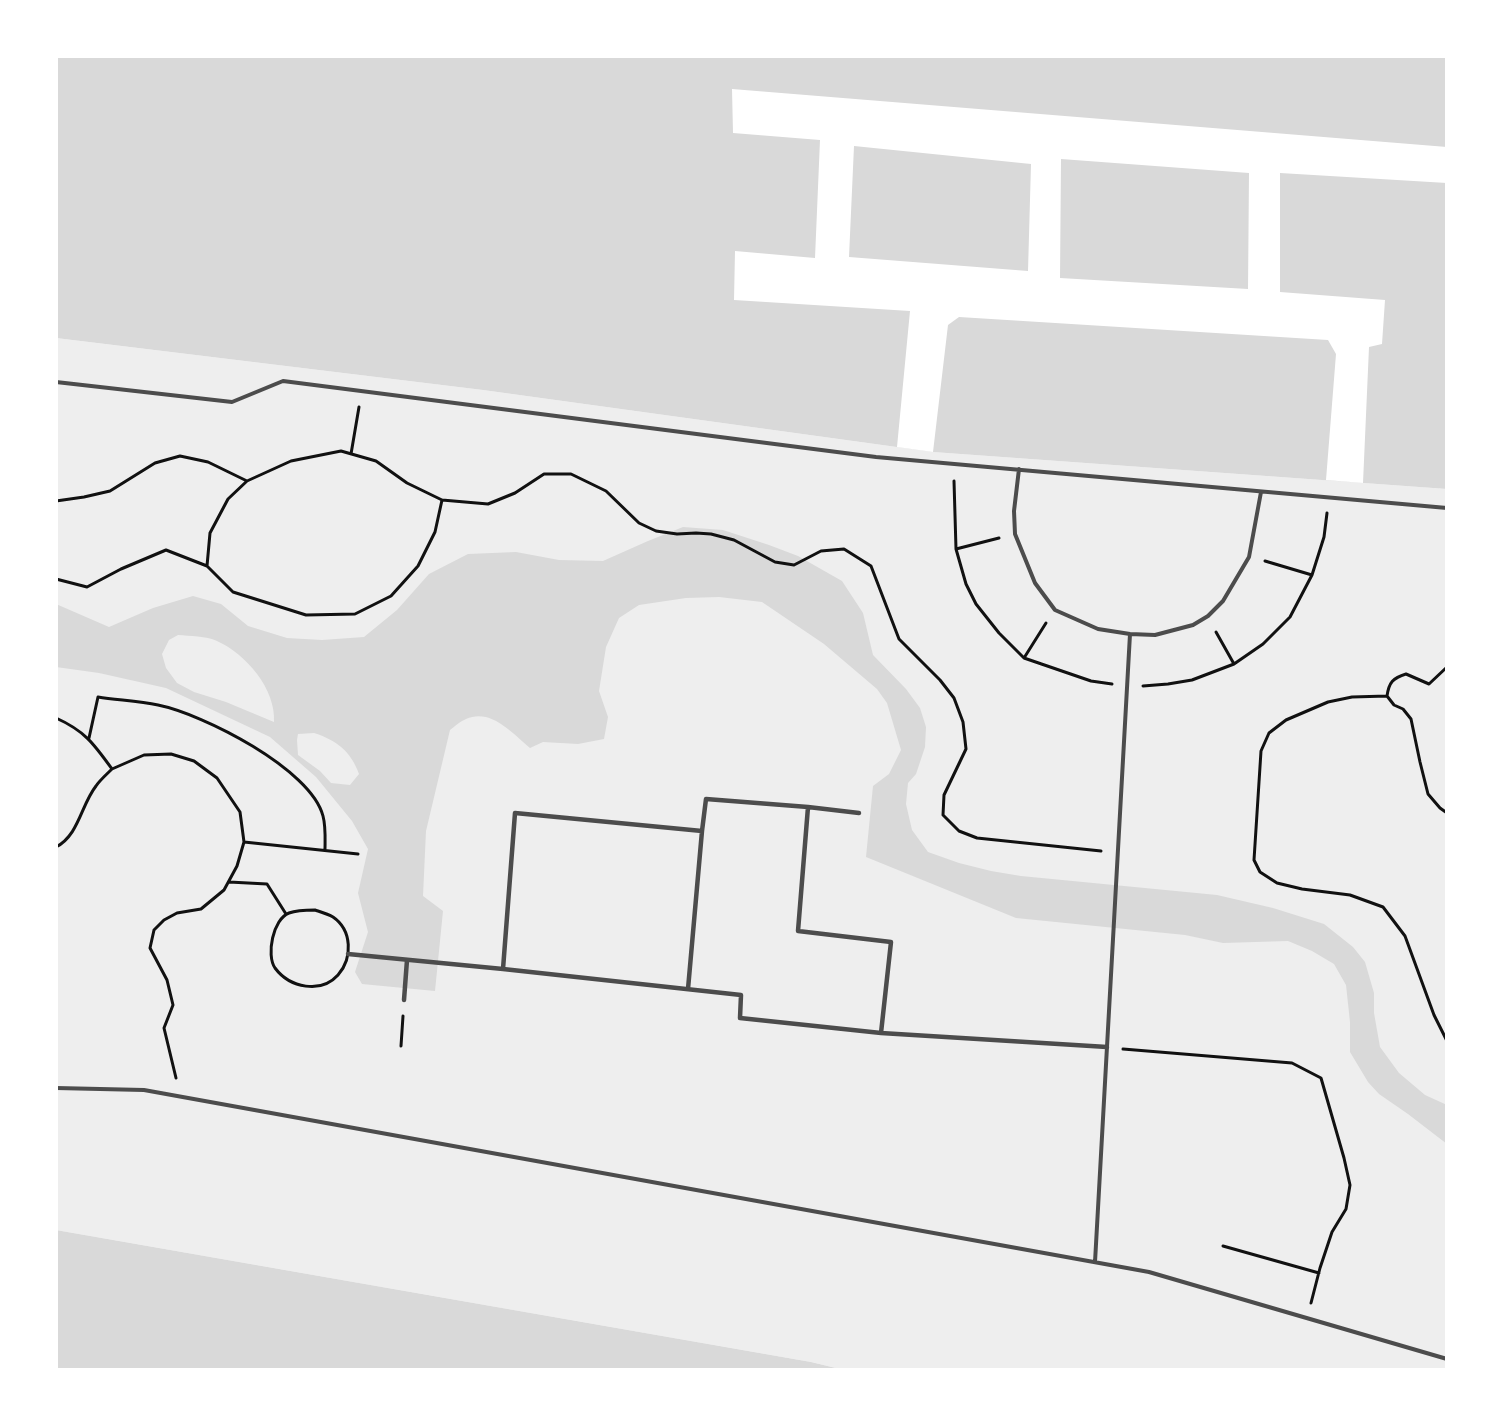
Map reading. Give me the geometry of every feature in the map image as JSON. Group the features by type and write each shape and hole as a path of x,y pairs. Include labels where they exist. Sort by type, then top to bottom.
{"street":[{"path":"688,989 706,799 859,813"},
{"path":"808,807 798,931 891,942 882,1033"},
{"path":"503,969 515,813 702,831"},
{"path":"348,954 741,995 740,1018 882,1033 1107,1047"},
{"path":"404,1000 407,960"}],"lane":[{"path":"56,382 232,402 283,381 876,457 1447,508"},
{"path":"1019,469 1014,511 1016,534 1035,583 1055,610 1098,629 1130,634 1155,635 1193,625 1208,616 1223,601 1249,557 1261,492"},
{"path":"1095,1262 1130,634"},
{"path":"56,1088 144,1090 180,1096 1149,1272 1447,1359"}],"path":[{"path":"351,454 362,391"},
{"path":"207,566 210,533 228,499 246,481 291,461 341,450 376,461 406,483 442,500 488,504 515,493 544,474 571,474 606,491 639,523 656,531 677,534 711,534 734,540 774,562 794,565 822,551 844,549 871,566 899,639 940,680 954,698 963,722 966,749 944,795 944,815 960,831 977,838 1118,853"},
{"path":"56,501 84,498 110,491 155,463 180,456 208,462 246,481"},
{"path":"954,464 953,507 956,549 966,584 976,604 999,633 1024,658 1090,681 1127,686 1168,684 1192,680 1234,664 1263,644 1290,617 1312,575 1324,536 1328,498"},
{"path":"56,579 88,587 121,569 166,550 207,566 233,592 306,615 355,614 391,596 418,566 436,532 442,500"},
{"path":"956,549 1016,534"},
{"path":"1249,557 1312,575"},
{"path":"1024,658 1055,610"},
{"path":"1208,616 1234,664"},
{"path":"1386,696 1388,685 1396,677 1406,674 1429,684 1447,667"},
{"path":"1386,696 1394,705 1403,709 1411,719 1428,794 1447,813"},
{"path":"1386,696 1352,697 1328,702 1286,720 1269,733 1261,751 1254,860 1260,872 1277,883 1302,890 1350,895 1383,907 1405,936 1434,1015 1447,1041"},
{"path":"89,738 98,697 159,705 217,726 280,762 314,797 323,816 325,851"},
{"path":"56,718 68,723 89,738 112,769"},
{"path":"56,847 66,842 76,827 80,814 96,786 112,769 144,755 171,754 194,761 217,778 240,812 244,842 237,866 224,890 201,909 177,913 164,920 154,930 150,948 167,980 173,1006 164,1028 180,1096"},
{"path":"244,842 358,854"},
{"path":"229,882 267,884 286,914"},
{"path":"298,910 315,910 332,917 343,927 348,938 348,954 342,970 331,982 317,987 300,986 288,980 274,967 271,953 276,924 286,914 298,910"},
{"path":"401,1046 404,1000"},
{"path":"1107,1047 1292,1064 1321,1078 1350,1185 1346,1209 1332,1232 1307,1318"},
{"path":"1223,1246 1319,1273"}],"shaded area":[{"path":"56,56 1447,56 1447,489 933,452 483,390 56,338"},
{"path":"56,338 483,390 933,452 1447,489 1447,1370 844,1370 811,1362 56,1230"},
{"path":"683,527 723,530 798,556 842,581 863,613 873,655 906,689 920,708 926,727 925,747 916,774 908,783 906,804 912,830 928,852 959,863 1021,876 1217,895 1273,908 1324,924 1353,947 1365,962 1374,993 1374,1013 1380,1047 1399,1073 1425,1095 1447,1105 1447,1144 1379,1094 1368,1082 1350,1052 1350,1022 1346,985 1334,964 1312,951 1288,941 1223,943 1185,935 1016,918 866,857 873,786 889,774 901,750 887,703 877,689 824,644 762,602 719,597 686,598 639,605 619,618 606,647 599,691 608,717 604,739 578,744 543,742 530,748 501,724 492,719 475,716 460,722 450,730 426,831 423,896 443,911 435,991 362,984 355,972 368,932 358,893 368,849 352,821 316,777 270,737 166,688 99,673 56,667 56,604 109,627 153,608 193,596 221,604 248,626 287,638 322,640 364,637 397,610 429,574 468,554 516,552 559,560 603,561","holes":["178,635 213,639 238,654 257,674 264,685 270,697 274,722 226,702 194,692 177,683 166,668 162,654 169,640","314,733 336,743 352,759 359,774 350,785 331,783 320,771 298,755 298,734"]},
{"path":"56,1230 811,1362 844,1370 56,1370"}],"pier":[{"path":"732,89 1447,147 1447,183 1280,173 1280,292 1385,300 1382,344 1369,347 1363,483 1326,480 1336,354 1328,340 959,317 948,325 933,452 897,447 910,311 734,300 735,251 815,258 820,140 733,133","holes":["854,146 1031,164 1028,271 849,257","1061,159 1249,173 1248,289 1060,278"]}]}
